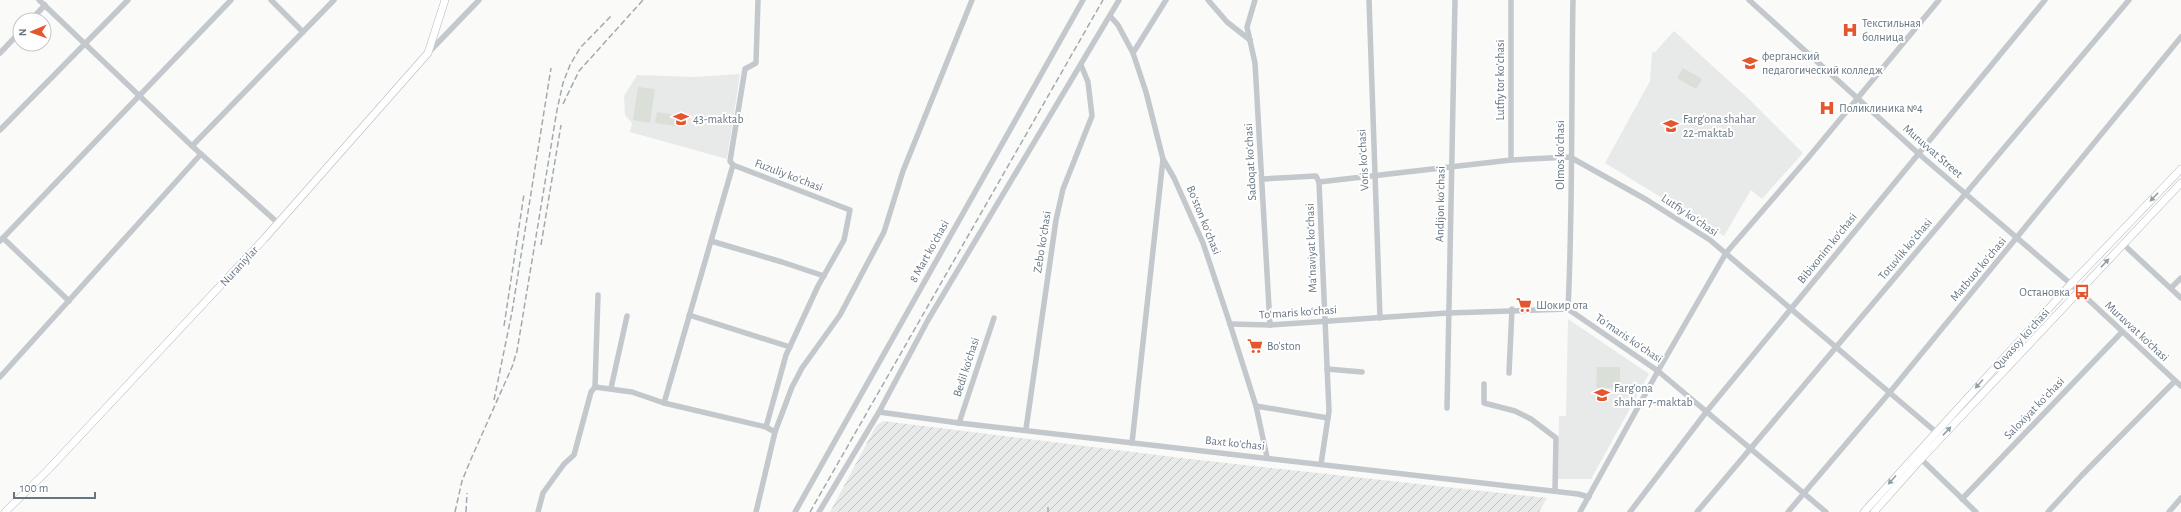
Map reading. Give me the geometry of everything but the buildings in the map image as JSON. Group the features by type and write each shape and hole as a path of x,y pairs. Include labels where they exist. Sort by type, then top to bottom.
{"main road":[{"name":"Nuraniylar","path":"4,512 47,471 278,223 428,53 445,0"},
{"name":"Quvasoy koʻchasi","path":"1864,512 2070,285 2181,169"},
{"name":"Quvasoy koʻchasi","path":"1874,512 1918,461 2181,183"}],"street":[{"path":"39,0 138,96 278,223"},
{"path":"0,130 128,0"},
{"path":"69,301 2,239 231,0"},
{"path":"271,0 303,32"},
{"path":"192,146 334,0"},
{"path":"428,53 479,0"},
{"path":"664,403 733,165 730,161 745,69 756,63 758,0"},
{"path":"756,512 775,432 800,372 840,315 884,232 903,172 972,0"},
{"name":"8 Mart koʻchasi","path":"795,512 1083,0"},
{"path":"819,512 879,412 932,314 1119,0"},
{"path":"1133,53 1166,0"},
{"path":"1208,0 1227,22 1250,40"},
{"name":"Sadoqat koʻchasi","path":"1255,0 1247,27 1255,63 1263,179 1270,325"},
{"name":"Voris koʻchasi","path":"1369,0 1380,318"},
{"name":"Andijon koʻchasi","path":"1447,408 1456,0"},
{"name":"Lutfiy tor koʻchasi","path":"1511,0 1511,160"},
{"name":"Olmos koʻchasi","path":"1568,309 1571,243 1570,157 1573,0"},
{"name":"Muruvvat Street","path":"1749,0 1919,154 1966,194 2016,240 2070,285"},
{"path":"1580,512 1658,371 1726,254 1940,0"},
{"name":"Bibixonim koʻchasi","path":"1630,512 1707,411 2045,0"},
{"name":"Totuvlik koʻchasi","path":"1697,512 1838,348 2130,0"},
{"path":"38,12 45,5"},
{"name":"Boʻston koʻchasi","path":"1110,16 1118,25 1133,53 1146,92 1163,159 1174,178 1203,243 1256,406 1267,458"},
{"name":"Matbuot koʻchasi","path":"1788,512 2016,240 2181,37"},
{"path":"0,53 12,40"},
{"name":"Zebo koʻchasi","path":"1026,429 1056,220 1063,189 1092,116 1088,82 1081,65"},
{"path":"0,377 201,154"},
{"path":"1263,179 1316,176 1319,182 1511,160 1570,157"},
{"name":"Lutfiy koʻchasi","path":"1570,157 1599,172 1688,225 1726,254 1936,432"},
{"path":"1132,443 1163,159"},
{"name":"Fuzuliy koʻchasi","path":"733,165 850,210 844,240 824,276 790,347 766,427"},
{"name":"Maʻnaviyat koʻchasi","path":"1319,182 1328,418 1321,464"},
{"path":"711,241 824,276"},
{"path":"2123,244 2181,298"},
{"path":"2171,288 2181,278"},
{"name":"Muruvvat ko'chasi","path":"2070,285 2079,291 2181,386"},
{"path":"538,512 543,493 564,464 574,455 591,392 595,387 598,295"},
{"name":"Toʻmaris koʻchasi","path":"1230,324 1270,325 1448,313 1568,309 1658,371 1826,512"},
{"path":"1509,373 1512,310"},
{"path":"610,388 627,316"},
{"path":"689,316 790,347"},
{"name":"Bedil ko'chasi","path":"959,423 994,318"},
{"name":"Saloxiyat koʻchasi","path":"1962,499 2122,332"},
{"path":"1327,369 1362,372"},
{"path":"2048,512 2082,475 2175,381"},
{"path":"1484,384 1484,403 1515,411 1531,419 1556,438 1555,491"},
{"path":"595,387 632,392 664,403 766,427 775,432"},
{"path":"1256,406 1328,418"},
{"name":"Baxt koʻchasi","path":"879,412 959,423 1026,429 1132,443 1555,491 1589,497"},
{"path":"1918,461 1976,512"},
{"path":"2169,512 2181,498"}],"shaded area":[{"path":"1674,31 1749,99 1803,153 1762,199 1751,190 1724,236 1605,163 1650,81 1652,52 1655,52"},
{"path":"1683,68 1702,79 1696,89 1677,78"},
{"name":"43-maktab","path":"740,74 727,159 630,132 632,123 625,115 624,96 637,75 695,77"},
{"path":"638,87 655,89 650,123 633,120"},
{"path":"657,112 678,115 676,126 655,123"},
{"name":"Farg'ona shahar 7-maktab","path":"1568,319 1649,374 1591,479 1558,479 1559,416 1566,416"},
{"path":"1597,367 1620,367 1620,388 1596,388"},
{"path":"883,421 1190,459 1547,498 1539,512 830,512 876,426"}],"railway":[{"path":"563,104 579,71 643,0"},
{"path":"810,512 1103,0"},
{"path":"455,512 462,481 512,367 517,351 557,110 563,83 570,65 580,48 611,16"},
{"path":"494,400 512,312 551,68"},
{"path":"541,245 561,125"},
{"path":"504,326 524,194"},
{"path":"466,512 467,493"},
{"path":"1048,507 1048,512"}],"place":[{"name":"Текстильная болница","path":"1850,30"},
{"name":"ферганский педагогический колледж","path":"1750,63"},
{"name":"Поликлиника №4","path":"1827,108"},
{"name":"43-maktab","path":"681,119"},
{"name":"Farg'ona shahar 22-maktab","path":"1671,126"},
{"name":"Остановка","path":"2082,292"},
{"name":"Шокир ота","path":"1524,305"},
{"name":"Bo'ston","path":"1255,346"},
{"name":"Farg'ona shahar 7-maktab","path":"1602,395"}]}
